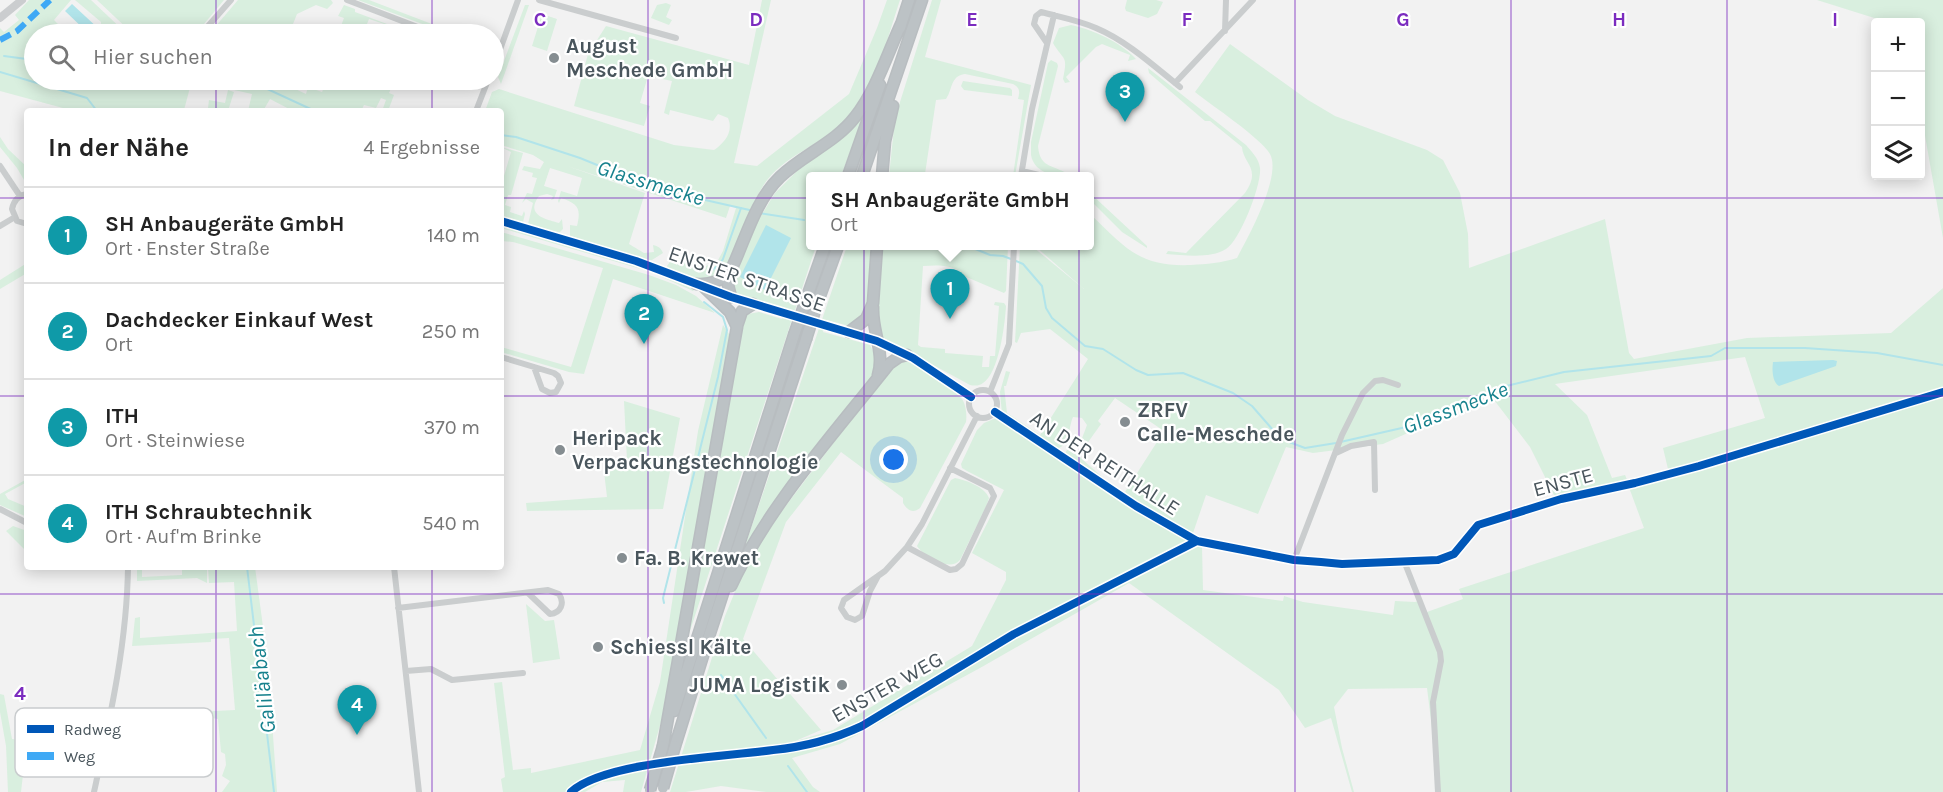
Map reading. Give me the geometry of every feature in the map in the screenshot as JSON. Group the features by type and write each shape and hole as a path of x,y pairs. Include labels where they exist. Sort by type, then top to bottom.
{"highway":[{"path":"850,172 909,0"},
{"path":"864,172 922,0"},
{"path":"731,297 728,285 731,270 767,191 780,177 835,138 856,117 902,22"},
{"path":"883,172 888,126 913,28"},
{"path":"650,791 794,335 824,250"},
{"path":"663,790 710,633 837,250"},
{"path":"877,250 873,321 881,364 878,379"},
{"path":"700,286 716,282 731,270"},
{"path":"700,286 730,312 736,327"},
{"path":"849,332 866,319 873,303"},
{"path":"663,746 736,327 741,313 753,304"},
{"path":"710,633 756,537 780,502 892,361 908,355"}],"main road":[{"path":"0,18 22,0"}],"street":[{"path":"210,24 231,0"},
{"path":"346,0 410,24"},
{"path":"504,35 518,0"},
{"path":"539,0 676,38"},
{"path":"1225,32 1226,0"},
{"path":"1047,43 1036,28 1034,20 1041,12 1080,22 1108,34 1130,47 1178,85 1253,0"},
{"path":"1021,172 1032,109 1054,15"},
{"path":"477,108 484,90"},
{"path":"0,166 23,195 13,204 15,217 24,224"},
{"path":"0,226 15,217"},
{"name":"ENSTER STRASSE","path":"504,222 636,261 731,297 877,341 908,355 971,397"},
{"path":"990,392 1008,344 1014,250"},
{"path":"504,358 551,371 558,376 561,383 556,392 550,393 543,390 534,367"},
{"path":"1294,560 1341,435 1354,408 1369,386 1378,380 1398,385"},
{"path":"978,391 990,392 997,402 995,412 985,418 977,417 969,406 971,397 978,391"},
{"name":"ENSTE","path":"1197,542 1294,560 1341,564 1447,558 1462,546 1478,525 1561,499 1699,466 1943,392"},
{"name":"AN DER REITHALLE","path":"995,412 1136,506 1197,542"},
{"path":"878,576 870,591 862,616 855,620 847,617 841,608 844,600 890,566 907,547 922,524 977,417"},
{"path":"1337,450 1374,442 1375,490"},
{"path":"907,547 950,570 962,564 994,496 990,488 950,468"},
{"path":"0,509 24,521"},
{"name":"ENSTER WEG","path":"571,792 588,780 611,772 687,760 776,750 847,733 1014,634 1197,542"},
{"path":"1404,561 1440,652 1441,661 1433,702 1438,792"},
{"path":"111,708 117,678 128,570"},
{"path":"394,570 419,792"},
{"path":"398,608 548,590 557,592 561,597 562,606 558,612 550,614 528,593"},
{"path":"406,671 431,669 452,680 523,673"},
{"path":"94,792 97,777"}],"green space":[{"path":"29,0 71,0 54,20 58,24 24,24 24,90 189,90 185,108 63,108 0,91 0,28 4,32 19,20 15,15"},
{"path":"75,0 91,0 116,24 101,24"},
{"path":"97,0 224,0 204,24 122,24"},
{"path":"238,0 331,0 333,3 327,9 316,5 297,14 293,24 218,24"},
{"path":"358,0 369,0 432,24 422,24"},
{"path":"762,0 771,0 734,163 757,166 849,94 887,0 900,0 880,62 859,106 828,136 792,158 771,175 757,197 733,257 718,277 696,281 667,266 672,259 679,256 703,267 717,262 723,251 736,208 730,206 726,218 567,166 645,193 629,244 644,253 654,252 653,245 655,245 663,253 652,260 645,260 570,236 570,225 577,226 579,215 577,208 561,198 559,203 558,201 561,191 577,196 582,178 550,168 544,186 557,190 554,199 551,200 553,196 547,194 539,196 534,208 535,212 543,218 559,223 562,219 563,229 559,233 528,224 533,203 526,199 522,203 527,193 532,194 537,178 532,177 533,173 522,170 524,166 540,169 544,162 533,155 504,146 504,108 486,108 492,92 502,90 674,145 714,150 729,132 728,118 718,114 713,121 670,110 669,115 664,113 672,81 648,76 640,103 650,106 644,126 574,106 588,54 606,26 749,65"},
{"path":"932,0 941,0 925,57 1031,85 1016,172 1014,172 1024,100 1018,99 1019,90 1013,84 965,74 954,80 946,99 936,100 925,172 889,172 895,118"},
{"path":"1127,0 1163,2 1157,14 1148,18 1126,11"},
{"path":"1817,0 1943,0 1943,238 1925,136 1925,18 1874,18"},
{"path":"666,3 671,5 666,17 672,20 669,25 651,18 657,5"},
{"path":"344,5 355,9 355,12 387,24 369,19 367,24 342,24 344,18 338,16"},
{"path":"525,5 529,5 504,76 504,61"},
{"path":"542,14 557,19 547,51 532,46"},
{"path":"1071,25 1106,38 1122,47 1136,59 1128,61 1130,55 1102,44 1096,47 1066,77 1070,82 1065,83 1063,79 1065,62 1053,43 1059,28"},
{"path":"1230,44 1308,100 1335,116 1427,150 1443,160 1460,193 1468,234 1469,268 1605,219 1629,353 1634,359 1747,338 1891,333 1943,288 1943,792 1440,792 1427,688 1348,689 1334,707 1354,792 1352,792 1331,718 1305,728 1279,690 1129,583 840,744 792,758 813,787 820,792 766,792 721,786 686,792 670,792 725,616 741,577 769,528 891,367 900,361 920,366 958,395 964,404 966,422 917,510 908,509 903,503 903,498 841,452 786,522 743,639 821,730 793,742 833,730 972,646 1006,580 1006,572 972,553 1004,490 962,468 961,464 977,430 984,423 996,418 1012,426 1189,541 1192,548 1202,546 1203,590 1283,601 1284,596 1303,602 1393,615 1395,601 1421,600 1427,612 1463,599 1459,589 1644,528 1627,482 1556,499 1530,447 1491,396 1383,444 1313,453 1286,447 1258,514 1206,495 1192,536 1143,508 1125,492 1164,431 1115,398 1098,421 1101,424 1086,445 1081,441 1087,425 1082,418 1073,417 1067,440 1057,449 1002,414 1000,392 1006,371 1010,372 1006,386 1004,386 1007,413 1040,435 1088,359 1050,329 1021,333 1017,343 1015,342 1020,250 1037,250 1084,289 1040,250 1094,250 1094,218 1134,253 1158,263 1191,265 1237,258 1262,206 1271,177 1270,154 1247,131 1195,92","holes":["1745,357 1765,418 1663,448 1668,469 1628,482 1625,475 1612,478 1587,415 1555,384"]},
{"path":"1051,60 1058,66 1038,146 1039,154 1049,166 1065,172 1044,172 1036,166 1031,155 1031,142 1048,63"},
{"path":"1148,68 1246,145 1258,162 1260,176 1249,212 1232,244 1220,252 1197,256 1166,254 1168,251 1186,253 1245,193 1250,185 1252,172 1242,147 1210,121 1205,121 1149,73"},
{"path":"963,81 1010,88 1012,96 964,90 961,86"},
{"path":"228,90 234,92 229,108 208,108 209,100 225,103"},
{"path":"234,90 297,90 306,94 307,90 322,92 323,90 390,90 389,93 394,95 389,108 383,108 386,100 381,98 376,108 364,105 362,108 287,108 270,99 265,108 249,108 252,94"},
{"path":"863,118 843,172 806,172 806,250 815,250 687,640 743,315 759,312 782,319 786,310 738,296 734,293 732,278 759,219 775,193 798,170 845,135"},
{"path":"0,137 8,149 24,164 24,180 17,168 0,147"},
{"path":"504,148 523,153 511,195 508,195 505,205 511,207 510,212 522,216 524,211 523,222 504,217 504,176 511,152"},
{"path":"1094,197 1147,248 1122,232 1094,204"},
{"path":"504,226 625,261 675,279 694,290 651,272 504,229"},
{"path":"504,233 649,275 676,285 696,296 715,313 613,279 584,374 569,372 504,353 504,348 571,367 603,268 504,241"},
{"path":"846,250 873,250 869,302 861,320 849,326 827,320 823,332 870,345 877,359 873,378 742,555"},
{"path":"882,250 1008,250 1006,291 1004,293 964,276 951,267 923,266 918,345 921,347 945,349 945,353 983,356 982,367 989,367 990,356 995,356 999,306 994,305 995,302 1004,303 1006,306 1003,336 997,359 989,378 980,385 970,385 880,336 876,316"},
{"path":"24,265 24,275 0,289 0,280"},
{"path":"723,325 731,337 665,708 641,792 623,792 625,780 602,782 585,792 503,792 501,779 505,777 494,683 502,682 513,770 531,768 531,773 640,750 660,682 698,431"},
{"path":"624,401 680,418 663,509 527,511 526,503 607,497 603,463 627,461"},
{"path":"1067,450 1073,451 1109,483 1064,455"},
{"path":"955,478 979,487 989,498 960,560 956,563 944,564 925,555 917,546 951,480"},
{"path":"24,481 24,484 5,494 8,499 24,506 24,516 0,505 0,494"},
{"path":"13,526 24,530 24,549 6,531"},
{"path":"137,570 142,570 142,577 182,575 182,570 207,570 207,583 197,578 137,581"},
{"path":"208,570 255,570 268,664 277,792 222,792 230,781 222,776 226,765 225,754 221,752 218,719 213,718 213,711 235,710 229,638 211,639 211,642 132,646 135,618 140,617 140,638 237,631 234,582 209,583"},
{"path":"526,604 545,621 554,620 560,659 533,663"},
{"path":"0,694 4,695 12,739 15,739 15,777 23,777 21,792 8,792 6,746 0,712"}],"water":[{"path":"72,4 94,24 79,24 65,11"},
{"path":"766,225 791,238 765,290 740,277"},
{"path":"1837,361 1836,366 1779,386 1774,378 1773,362"}],"waterway":[{"name":"Glassmecke","path":"4,56 24,59"},
{"name":"Galiläabach","path":"0,72 24,79"},
{"name":"Galiläabach","path":"60,90 87,98 95,108"},
{"name":"Glassmecke","path":"270,90 309,108"},
{"name":"Glassmecke","path":"504,135 516,137 641,178 665,191 754,211"},
{"path":"707,274 723,259 741,208"},
{"name":"Glassmecke","path":"759,213 804,220"},
{"name":"Glassmecke","path":"978,250 1011,259"},
{"name":"Glassmecke","path":"1016,261 1023,264 1042,286 1046,308 1052,318 1085,346 1103,349 1148,375 1183,373 1233,393 1252,406 1273,430 1289,442 1305,448 1415,425 1427,416 1464,404 1502,387 1564,372 1711,356 1725,348 1805,348 1877,353 1943,365"},
{"path":"664,603 663,598 718,377 727,330 723,317 704,302"},
{"name":"Galiläabach","path":"247,570 274,792"},
{"path":"721,675 766,738"},
{"path":"788,766 807,792"}],"marked path":[{"path":"24,24 50,0"},
{"path":"0,40 24,24"}],"cycle path":[{"path":"504,222 636,261 731,297 877,341 913,358 971,397"},
{"path":"995,412 1136,506 1197,541 1294,560 1342,564 1438,560 1454,554 1478,525 1561,499 1699,466 1943,392"},
{"path":"571,792 587,782 610,773 637,767 796,747 851,731 1014,634 1197,541"}],"place":[{"name":"August Meschede GmbH","path":"554,58"},
{"name":"ITH","path":"1125,122"},
{"name":"SH Anbaugeräte GmbH","path":"950,319"},
{"name":"Dachdecker Einkauf West","path":"644,344"},
{"name":"ZRFV Calle-Meschede","path":"1125,422"},
{"name":"Heripack Verpackungstechnologie","path":"560,450"},
{"name":"Fa. B. Krewet","path":"622,558"},
{"name":"Schiessl Kälte","path":"598,647"},
{"name":"JUMA Logistik","path":"842,685"},
{"name":"ITH Schraubtechnik","path":"357,735"}]}
